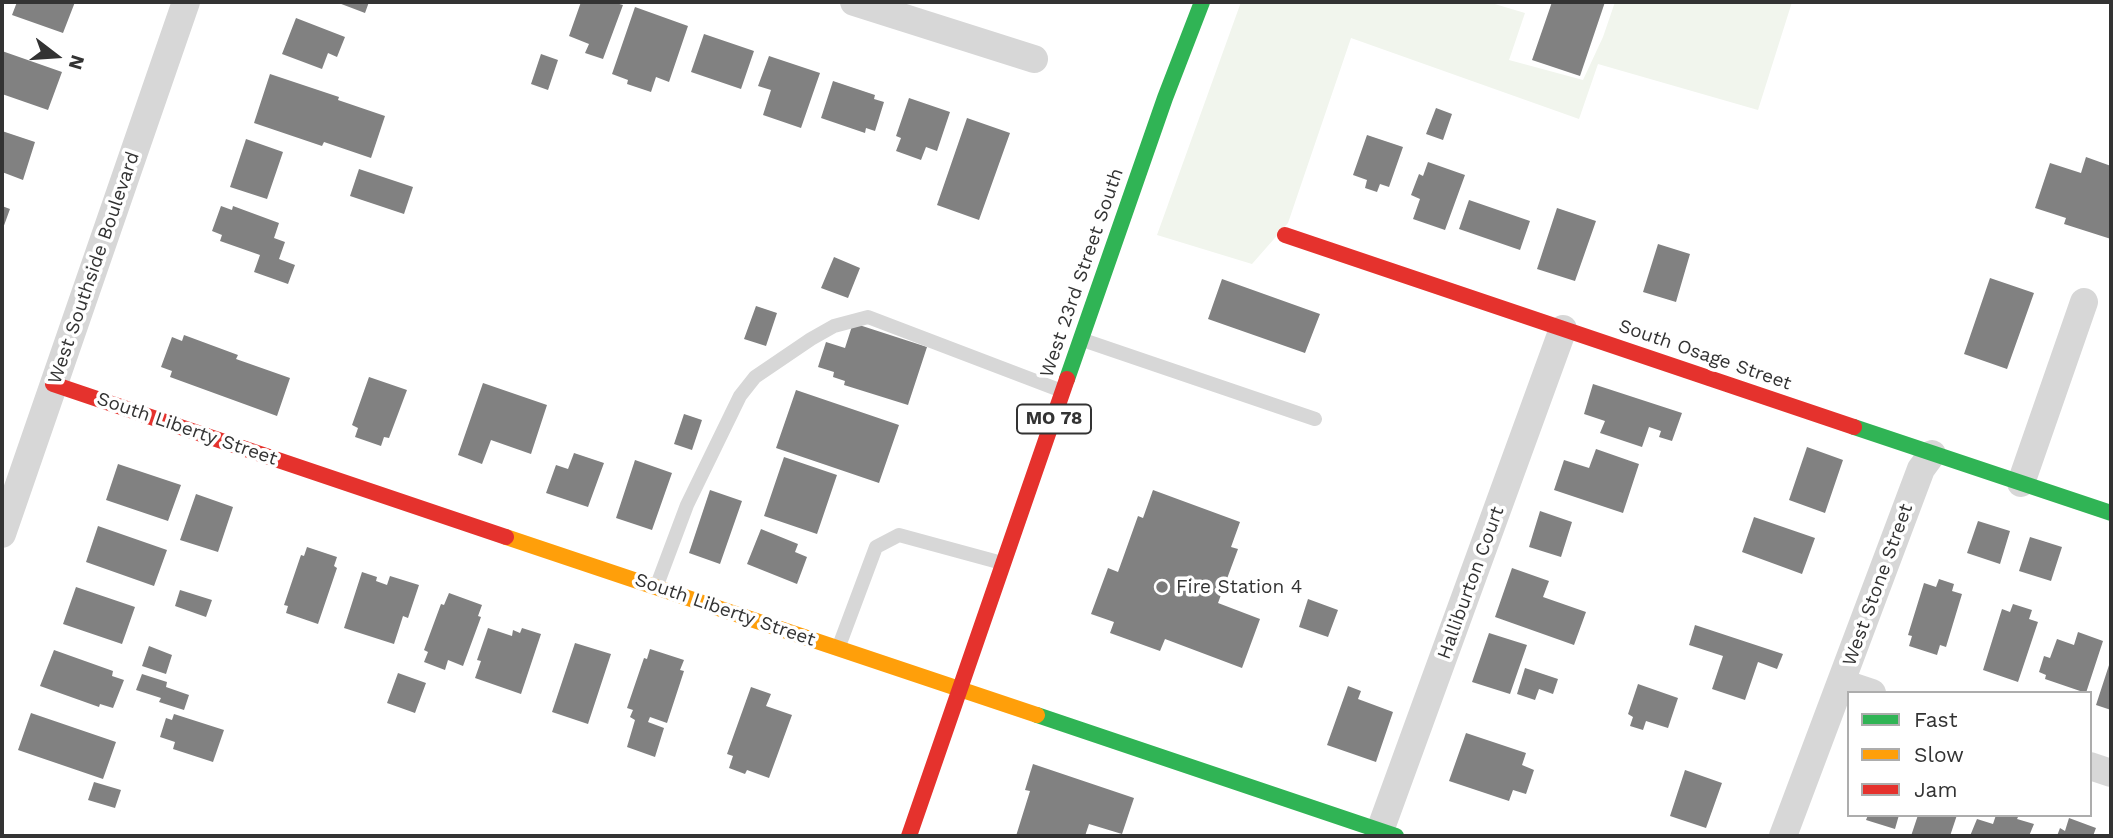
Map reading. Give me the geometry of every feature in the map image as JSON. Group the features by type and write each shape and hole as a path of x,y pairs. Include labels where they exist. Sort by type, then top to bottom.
{"street":[{"name":"West Southside Boulevard","path":"2,531 186,2"},
{"path":"854,2 1034,59"},
{"name":"West 23rd Street South","path":"909,836 1165,98 1202,2"},
{"name":"South Osage Street","path":"1285,235 2111,513"},
{"path":"2021,482 2084,302"},
{"name":"Halliburton Court","path":"1385,834 1563,329"},
{"name":"South Liberty Street","path":"53,384 960,688 1385,834"},
{"name":"West Stone Street","path":"1783,836 1921,469 1932,454"},
{"path":"1842,683 1866,691"},
{"path":"2092,767 2111,773"}],"lane":[{"path":"656,587 687,505 740,396 755,377 834,326 868,317 1063,392"},
{"path":"1082,339 1315,419"},
{"path":"839,648 876,547 899,535 1004,564"}],"shaded area":[{"path":"1241,2 1488,2 1525,13 1509,60 1583,80 1603,37 1615,2 1792,2 1758,110 1598,64 1579,119 1351,38 1288,223 1252,264 1157,235"}],"building":[{"path":"17,2 75,2 63,33 12,15"},
{"path":"336,2 369,2 365,13"},
{"path":"581,2 612,2 623,5 603,59 585,53 589,44 569,36"},
{"path":"1552,2 1605,2 1580,76 1532,60"},
{"path":"635,7 688,26 669,82 656,77 651,92 627,84 628,80 612,74"},
{"path":"296,18 345,37 337,57 328,53 322,69 282,54"},
{"path":"704,34 754,51 741,89 691,72"},
{"path":"2,51 62,72 48,110 2,94"},
{"path":"541,54 558,60 548,90 531,84"},
{"path":"769,56 820,73 801,128 763,115 771,90 758,86"},
{"path":"270,74 385,116 371,158 324,142 322,146 254,123"},
{"path":"833,81 875,95 874,99 884,102 875,131 866,128 865,133 821,118"},
{"path":"909,98 950,112 937,151 926,147 921,160 896,151 901,138 896,136"},
{"path":"1436,108 1452,114 1443,140 1426,134"},
{"path":"967,118 1010,133 979,220 937,205"},
{"path":"2,131 35,142 23,180 2,172"},
{"path":"1367,135 1403,147 1389,187 1380,184 1377,192 1365,188 1367,180 1353,175"},
{"path":"246,139 283,152 267,199 230,187"},
{"path":"2086,157 2111,166 2111,239 2064,224 2066,218 2035,208 2050,163 2081,173"},
{"path":"1428,162 1465,175 1445,230 1413,219 1420,199 1411,195 1419,174 1423,176"},
{"path":"359,169 413,187 404,214 350,196"},
{"path":"1469,200 1530,221 1520,250 1459,229"},
{"path":"2,206 10,209 2,231"},
{"path":"221,206 232,210 233,206 279,223 274,238 285,242 279,259 295,265 288,284 254,272 260,255 220,241 222,235 212,231"},
{"path":"1557,208 1596,221 1575,281 1537,269"},
{"path":"1658,244 1690,254 1676,302 1643,292"},
{"path":"834,257 860,268 848,298 821,288"},
{"path":"1990,278 2034,293 2007,369 1964,354"},
{"path":"1222,279 1320,314 1305,353 1208,319"},
{"path":"756,306 777,313 766,346 744,339"},
{"path":"853,323 927,347 908,405 844,385 845,381 833,377 834,372 818,367 826,342 845,348"},
{"path":"184,335 238,355 236,359 290,378 277,416 170,377 172,371 161,367 172,337 182,341"},
{"path":"369,377 407,390 389,438 384,437 381,446 355,437 358,428 352,425"},
{"path":"483,383 547,405 531,454 491,440 482,464 458,455"},
{"path":"1593,384 1682,413 1672,441 1659,437 1661,431 1649,427 1642,447 1600,433 1605,421 1584,414"},
{"path":"796,390 899,425 879,483 776,448"},
{"path":"684,414 702,420 692,450 674,444"},
{"path":"1807,447 1843,460 1825,513 1789,500"},
{"path":"1596,449 1639,464 1623,513 1554,490 1564,460 1589,468"},
{"path":"574,453 604,463 588,507 546,493 556,465 568,469"},
{"path":"784,457 837,475 817,534 764,516"},
{"path":"635,460 672,473 652,530 616,518"},
{"path":"118,464 181,485 168,521 106,500"},
{"path":"710,490 742,501 720,564 689,553"},
{"name":"Fire Station 4","path":"1153,490 1240,522 1231,547 1238,549 1218,603 1260,619 1242,668 1165,639 1160,651 1110,633 1114,622 1091,614 1108,568 1118,572 1138,516 1143,518"},
{"path":"196,494 233,507 218,552 180,540"},
{"path":"1540,511 1572,522 1561,557 1529,547"},
{"path":"1754,517 1815,538 1802,574 1742,552"},
{"path":"1978,521 2010,531 2000,564 1967,553"},
{"path":"98,526 167,550 154,586 86,562"},
{"path":"761,529 798,544 795,552 807,557 797,584 747,564"},
{"path":"2030,537 2062,547 2051,581 2019,571"},
{"path":"307,547 337,557 334,566 337,568 318,624 286,613 288,606 284,605 301,555 304,556"},
{"path":"1512,568 1549,581 1543,597 1586,612 1574,645 1495,617"},
{"path":"362,572 377,577 376,581 387,585 390,576 419,585 408,618 403,616 394,644 344,628"},
{"path":"1939,579 1954,584 1952,591 1962,594 1946,647 1940,645 1937,655 1909,646 1912,636 1908,635 1924,583 1936,587"},
{"path":"76,587 135,607 122,644 63,624"},
{"path":"180,590 212,600 206,617 175,606"},
{"path":"449,593 482,605 478,616 481,617 463,666 448,660 445,670 424,662 428,652 424,650 441,604 444,605"},
{"path":"1308,599 1338,610 1328,637 1299,627"},
{"path":"2013,604 2032,610 2029,619 2038,622 2018,682 1983,670 2002,609 2010,612"},
{"path":"1695,625 1783,654 1777,669 1758,662 1745,700 1712,689 1723,656 1689,645"},
{"path":"488,628 512,636 513,630 520,633 522,628 541,634 521,694 475,678 481,661 477,660"},
{"path":"2078,632 2103,641 2087,691 2045,679 2046,675 2039,672 2044,656 2050,658 2057,639 2074,645"},
{"path":"1489,633 1527,645 1510,694 1472,682"},
{"path":"575,643 611,654 588,724 552,712"},
{"path":"149,646 172,655 166,674 142,666"},
{"path":"650,649 684,660 680,670 684,671 667,723 650,717 648,722 664,728 655,757 627,747 635,720 630,717 633,710 627,708 644,658 647,659"},
{"path":"54,650 113,671 112,676 124,680 113,708 100,704 99,707 40,686"},
{"path":"2111,659 2111,710 2096,705"},
{"path":"1525,668 1558,679 1553,694 1539,689 1535,700 1517,694"},
{"path":"398,673 426,683 415,713 387,703"},
{"path":"142,674 167,682 166,687 189,695 184,710 159,702 161,698 136,690"},
{"path":"1638,684 1678,698 1668,728 1646,721 1643,730 1630,726 1633,717 1628,714"},
{"path":"1348,686 1361,691 1358,699 1393,712 1376,762 1327,745"},
{"path":"751,687 771,694 766,706 792,715 769,778 747,770 745,774 729,768 733,756 727,754"},
{"path":"31,713 116,742 103,779 18,750"},
{"path":"174,714 224,730 213,762 173,749 175,742 160,737 166,718 172,720"},
{"path":"1466,733 1526,753 1522,765 1534,770 1526,794 1513,790 1509,801 1449,781"},
{"path":"1033,764 1134,798 1122,834 1089,824 1085,836 1016,836 1030,791 1025,790"},
{"path":"1685,770 1722,783 1706,828 1670,816"},
{"path":"94,782 121,790 115,808 88,800"},
{"path":"1867,817 1898,817 1895,829 1866,820"},
{"path":"1917,817 1956,817 1950,836 1911,836"},
{"path":"1995,817 2018,817 2017,819 2034,824 2029,836 1970,836 1977,819 1993,824"},
{"path":"2069,818 2096,828 2093,836 2057,836 2060,828 2065,831"}],"traffic: fast":[{"path":"1067,379 1165,98 1202,2"},
{"path":"1854,427 2111,513"},
{"path":"1037,715 1396,836"}],"traffic: slow":[{"path":"506,537 1037,715"}],"traffic: jam":[{"path":"1285,235 1854,427"},
{"path":"909,836 1067,379"},
{"path":"53,384 506,537"}],"place":[{"name":"Fire Station 4","path":"1162,587"}]}
